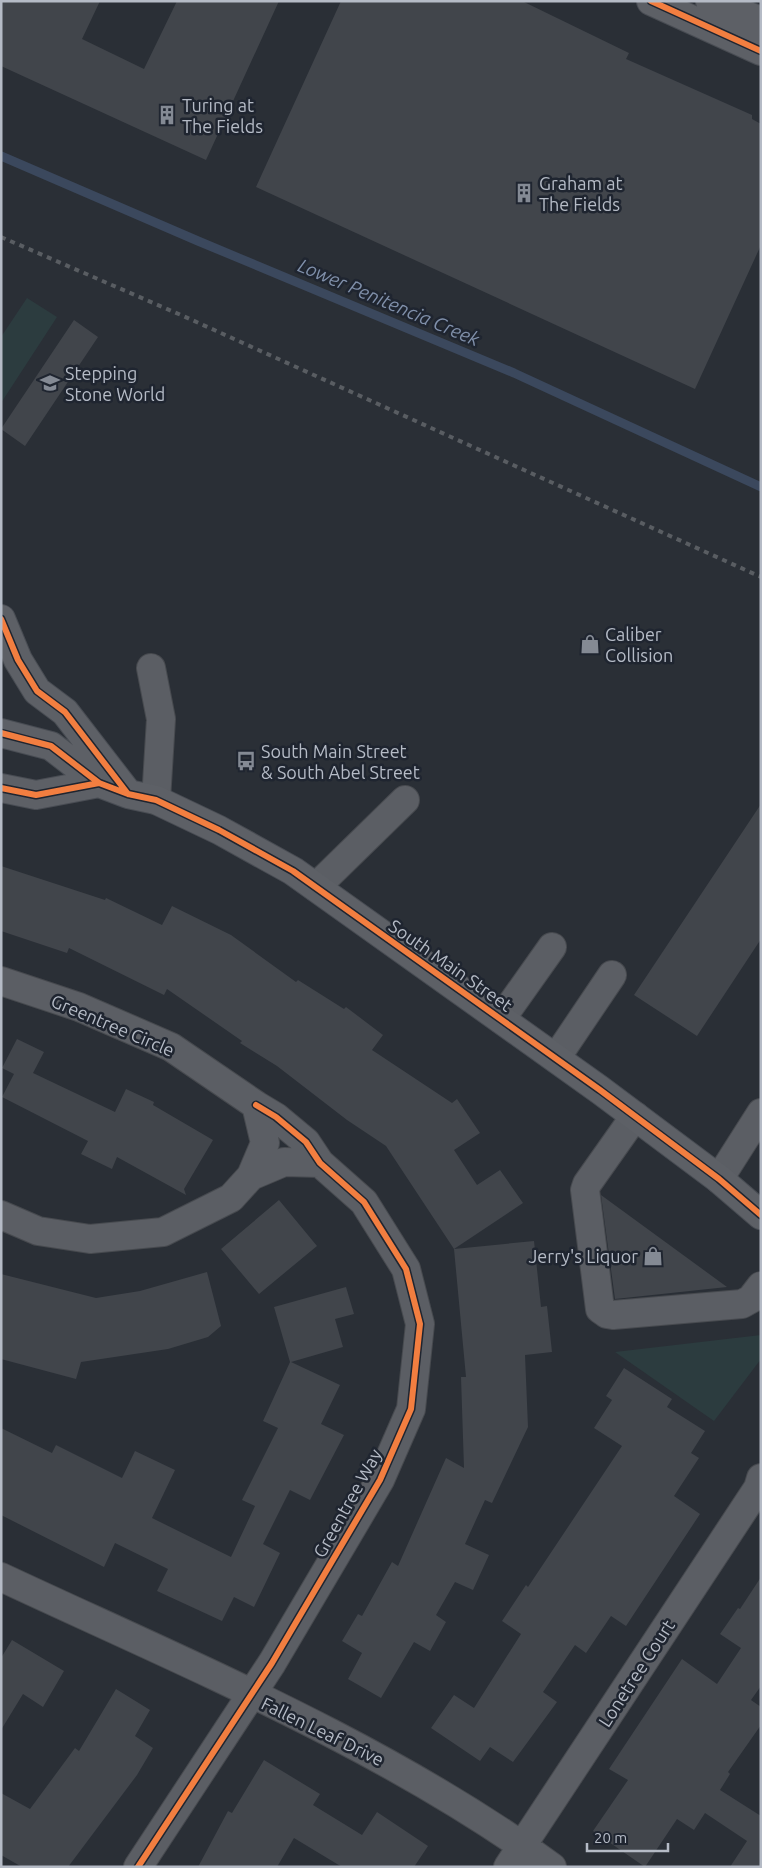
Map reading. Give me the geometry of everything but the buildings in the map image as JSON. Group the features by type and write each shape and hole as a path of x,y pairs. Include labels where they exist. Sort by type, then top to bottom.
{"main road":[{"path":"651,1 761,51"},
{"path":"710,1 761,21"},
{"path":"1,619 18,660 37,691 65,712 128,794"},
{"name":"South Main Street","path":"1,733 52,746 99,783 128,794 156,800 219,830 293,871 635,1116 719,1179 761,1216"},
{"path":"1,788 36,795 99,783"}],"street":[{"path":"151,668 161,719 156,800"},
{"path":"316,887 405,800"},
{"path":"501,1019 552,947"},
{"path":"556,1058 612,975"},
{"name":"Greentree Circle","path":"1,982 79,1007 171,1047 256,1105"},
{"path":"1,1215 38,1231 90,1238 163,1232 230,1198 250,1176 265,1143 256,1105"},
{"name":"Greentree Way","path":"138,1867 272,1663 380,1480 411,1409 420,1324 406,1269 364,1202 320,1163 306,1142 276,1117 256,1105"},
{"path":"719,1179 761,1113"},
{"path":"635,1116 587,1184 585,1190 600,1308 607,1314 613,1315 742,1304 751,1299 761,1286"},
{"path":"250,1176 284,1162 320,1163"},
{"name":"Lonetree Court","path":"515,1856 758,1488 761,1478"},
{"name":"Fallen Leaf Drive","path":"1,1577 251,1695 392,1765 515,1856 552,1867"}],"shaded area":[{"path":"27,298 57,317 1,403 1,337"},
{"path":"761,1335 761,1359 714,1421 615,1352"}],"waterway":[{"name":"Lower Penitencia Creek","path":"1,156 198,241 514,373 761,487"}],"railway":[{"path":"1,237 181,315 761,577"}],"cycle path":[{"path":"651,1 761,51"},
{"path":"1,619 18,660 37,691 65,712 128,794"},
{"path":"1,733 51,746 99,783 128,794 156,800 219,830 293,871 600,1090 719,1179 761,1215"},
{"path":"1,788 36,795 99,783"},
{"path":"138,1867 272,1663 380,1480 411,1409 420,1324 406,1269 364,1202 320,1163 306,1142 276,1117 256,1105"}],"place":[{"name":"Turing at The Fields","path":"167,115"},
{"name":"Graham at The Fields","path":"524,193"},
{"name":"Stepping Stone World","path":"50,383"},
{"name":"Caliber Collision","path":"590,644"},
{"name":"South Main Street & South Abel Street","path":"246,761"},
{"name":"Jerry's Liquor","path":"653,1256"}]}
